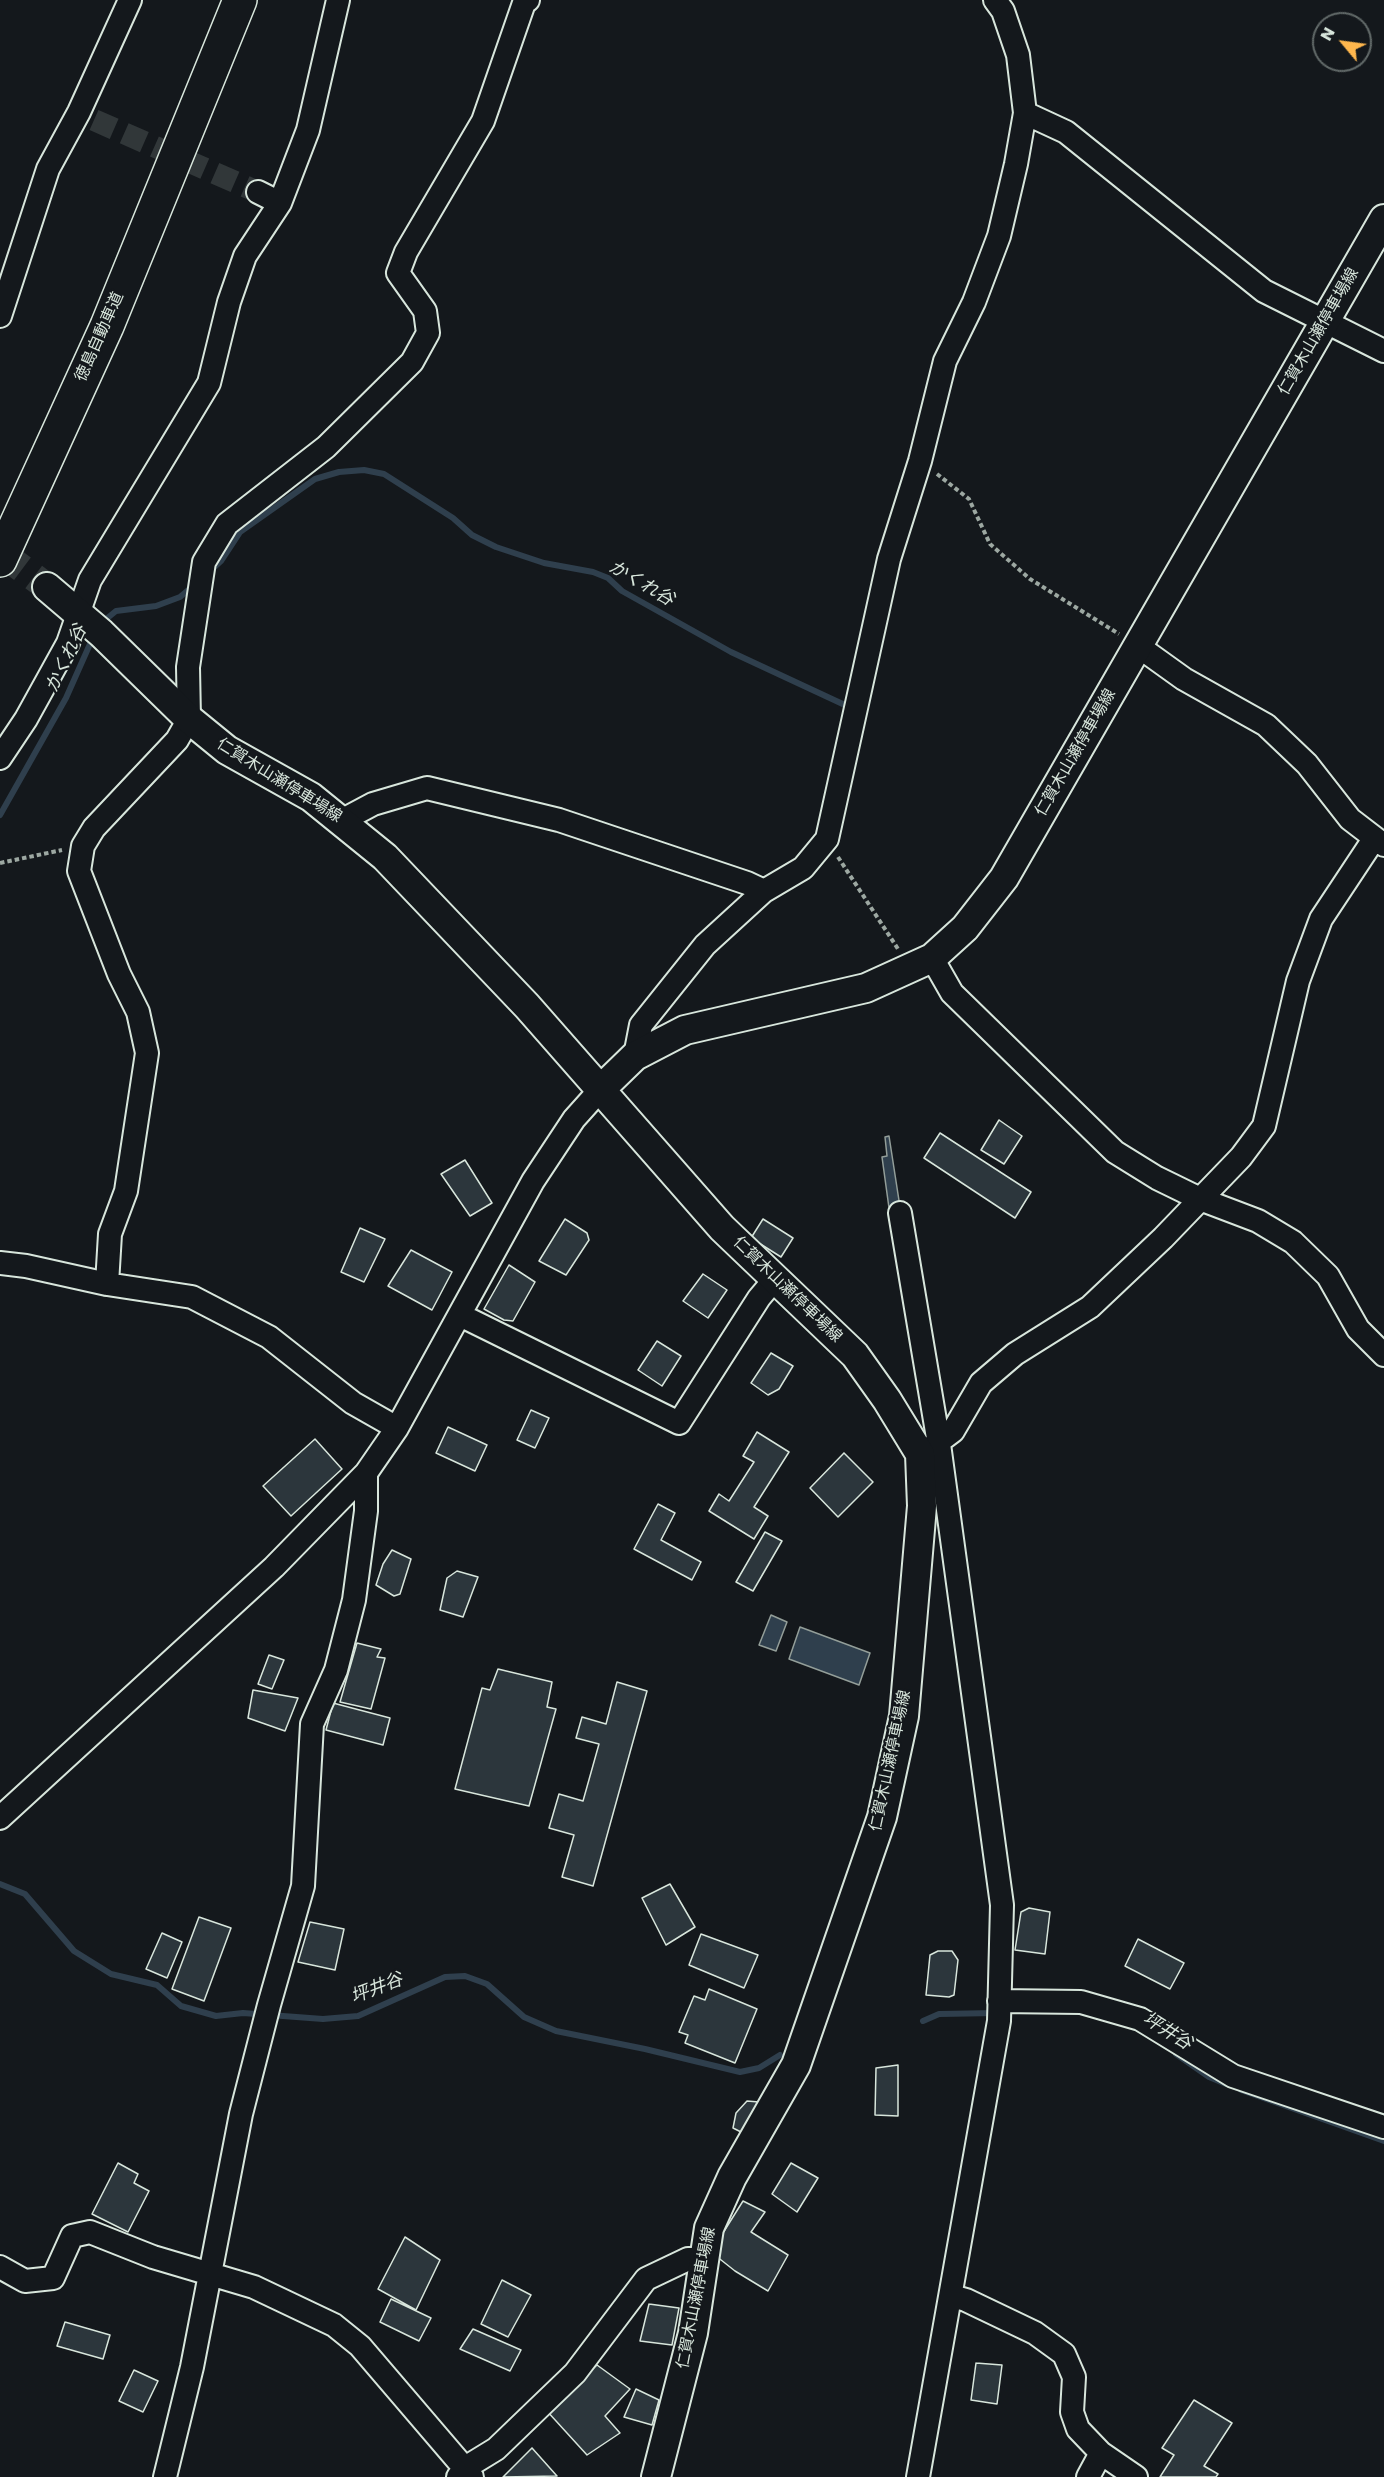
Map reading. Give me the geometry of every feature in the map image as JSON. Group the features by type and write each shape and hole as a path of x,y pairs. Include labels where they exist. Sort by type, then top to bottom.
{"highway":[{"name":"徳島自動車道","path":"0,560 107,326 240,0"},
{"name":"徳島自動車道","path":"0,520 193,111"}],"main road":[{"name":"仁賀木山瀬停車場線","path":"600,1090 634,1056 685,1030 866,988 921,964 965,928 1004,878 1384,219"},
{"name":"仁賀木山瀬停車場線","path":"47,587 91,623 189,719 226,750 311,797 343,820 385,857 519,997 722,1228 855,1355 887,1400 929,1449 905,1705 882,1817 796,2065 719,2203 709,2228 693,2333 656,2477"}],"street":[{"path":"0,316 48,169 86,116 130,0"},
{"path":"0,758 26,720 68,643 91,623 90,580 208,383 229,302 245,256 280,203 308,130 338,0"},
{"path":"107,1284 110,1234 126,1191 147,1053 138,1012 119,974 79,871 83,846 94,828 177,740 189,719 188,667 204,562 227,524 326,447 412,362 428,333 425,311 398,273 406,252 483,121 524,3 528,0"},
{"path":"634,1056 642,1025 705,945 764,891 803,868 827,839 889,559 920,461 945,362 974,302 999,236 1025,113 1018,55 1003,11 995,0"},
{"path":"1025,113 1066,132 1264,291 1384,351"},
{"path":"258,192 280,203"},
{"path":"929,1449 953,1431 981,1383 1015,1354 1090,1307 1241,1157 1264,1126 1298,981 1321,919 1379,842 1350,819 1307,764 1266,725 1184,679 1138,646"},
{"path":"343,820 373,804 427,789 559,820 724,875 764,891"},
{"path":"921,964 1115,1152 1156,1178 1200,1199 1258,1221 1293,1242 1328,1276 1358,1329 1384,1355"},
{"path":"0,1818 274,1567 366,1473 397,1428 533,1181 574,1119 600,1090"},
{"path":"900,1213 929,1449 1002,1905 999,2011 952,2296 918,2477"},
{"path":"0,1263 26,1266 107,1284 192,1297 269,1337 353,1403 397,1428"},
{"path":"460,1315 679,1423 759,1298 775,1279"},
{"path":"165,2477 192,2367 241,2114 303,1886 312,1724 336,1670 354,1600 366,1511 366,1473"},
{"path":"999,2011 1081,2002 1140,2019 1233,2076 1384,2127"},
{"path":"0,2267 25,2281 53,2278 72,2236 90,2232 153,2257 254,2287 334,2325 360,2346 465,2474 496,2448 575,2373 646,2279 688,2259 704,2259"},
{"path":"952,2296 966,2300 1035,2333 1064,2354 1074,2377 1072,2412 1078,2429 1101,2453 1136,2477"},
{"path":"1088,2477 1101,2453"}],"path":[{"path":"920,461 969,499 990,544 1030,579 1138,646"},
{"path":"827,839 921,964"},
{"path":"0,862 83,846"}],"water":[{"path":"889,1136 900,1207 889,1208 882,1157 887,1156 885,1137"},
{"path":"771,1615 787,1622 776,1651 759,1645"},
{"path":"800,1627 870,1653 859,1685 789,1659"}],"building":[{"path":"999,1120 1022,1136 1004,1164 981,1150"},
{"path":"940,1133 1031,1192 1015,1218 924,1158"},
{"path":"465,1160 492,1203 470,1216 441,1174"},
{"path":"565,1219 587,1233 589,1240 566,1275 539,1261"},
{"path":"763,1219 793,1238 781,1257 751,1238"},
{"path":"360,1228 385,1239 364,1282 341,1272"},
{"path":"411,1250 452,1272 432,1310 388,1286"},
{"path":"509,1265 535,1282 513,1321 504,1320 484,1309"},
{"path":"703,1274 727,1290 708,1318 683,1301"},
{"path":"657,1341 681,1356 662,1386 638,1370"},
{"path":"771,1353 793,1366 779,1389 768,1395 751,1383"},
{"path":"531,1410 549,1418 535,1448 517,1440"},
{"path":"448,1427 487,1445 475,1471 436,1453"},
{"path":"757,1432 789,1452 754,1507 768,1516 754,1539 709,1511 719,1494 729,1501 754,1462 743,1456"},
{"path":"315,1439 342,1469 291,1516 263,1486"},
{"path":"844,1453 873,1482 838,1517 810,1488"},
{"path":"658,1504 675,1513 661,1540 701,1562 692,1580 634,1549"},
{"path":"765,1532 782,1541 753,1591 736,1582"},
{"path":"392,1550 411,1559 400,1594 394,1596 376,1585 383,1564"},
{"path":"457,1571 478,1577 463,1617 440,1610 447,1578"},
{"path":"357,1643 381,1649 377,1657 385,1658 371,1709 340,1702"},
{"path":"269,1655 284,1660 272,1689 258,1684"},
{"path":"498,1669 552,1682 547,1707 556,1709 529,1806 455,1789 482,1688 490,1690"},
{"path":"617,1682 647,1691 593,1886 562,1877 574,1835 549,1828 559,1794 583,1801 599,1744 576,1738 582,1717 606,1724"},
{"path":"253,1690 298,1698 285,1731 248,1718"},
{"path":"333,1703 390,1718 383,1745 326,1730"},
{"path":"670,1884 695,1927 666,1945 642,1898"},
{"path":"1029,1908 1050,1912 1045,1954 1015,1950 1021,1912"},
{"path":"199,1917 231,1928 204,2001 172,1989"},
{"path":"310,1922 344,1929 335,1970 298,1962"},
{"path":"162,1933 182,1942 167,1978 146,1969"},
{"path":"701,1934 758,1955 744,1988 689,1965"},
{"path":"1138,1939 1184,1963 1170,1989 1125,1966"},
{"path":"938,1951 952,1951 958,1960 954,1995 949,1997 926,1995 930,1955"},
{"path":"709,1989 757,2009 735,2063 685,2043 688,2035 679,2032 694,1996 705,2000"},
{"path":"898,2065 898,2116 875,2115 876,2068"},
{"path":"747,2101 759,2102 753,2138 733,2128 736,2113"},
{"path":"118,2163 138,2174 134,2183 149,2191 128,2232 92,2214"},
{"path":"791,2163 818,2178 797,2212 772,2194"},
{"path":"743,2201 765,2212 751,2232 788,2255 768,2291 735,2271 711,2252"},
{"path":"405,2237 440,2260 416,2310 378,2289"},
{"path":"502,2280 531,2295 508,2337 481,2324"},
{"path":"391,2299 431,2318 419,2341 380,2322"},
{"path":"649,2304 679,2308 672,2345 640,2341"},
{"path":"65,2322 110,2335 103,2359 57,2346"},
{"path":"473,2329 521,2350 510,2371 460,2349"},
{"path":"976,2363 1002,2365 997,2404 971,2400"},
{"path":"597,2365 630,2389 605,2416 620,2433 587,2455 546,2410"},
{"path":"134,2370 158,2381 143,2412 119,2401"},
{"path":"636,2389 659,2400 652,2425 624,2417"},
{"path":"1194,2400 1232,2423 1204,2466 1218,2474 1216,2477 1160,2477 1174,2455 1162,2448"},
{"path":"532,2448 557,2476 503,2477"}],"waterway":[{"name":"かくれ谷","path":"210,571 221,561 240,532 315,479 339,472 364,470 384,474 453,518 472,535 496,547 544,563 593,572 608,578 622,591 731,652 847,706 848,701"},
{"name":"かくれ谷","path":"100,624 116,611 156,606 180,597 193,586"},
{"name":"かくれ谷","path":"0,815 66,698 94,635"},
{"name":"坪井谷","path":"0,1884 25,1894 74,1951 111,1974 157,1985 181,2006 216,2016 243,2013 323,2019 358,2016 445,1977 465,1976 487,1984 524,2017 556,2031 740,2072 759,2068 780,2055"},
{"name":"坪井谷","path":"923,2021 939,2014 996,2013"},
{"name":"坪井谷","path":"1176,2054 1209,2077 1226,2084"},
{"name":"坪井谷","path":"1241,2090 1384,2141"}],"tunnel":[{"path":"94,120 258,192"},
{"path":"0,552 47,587"}]}
